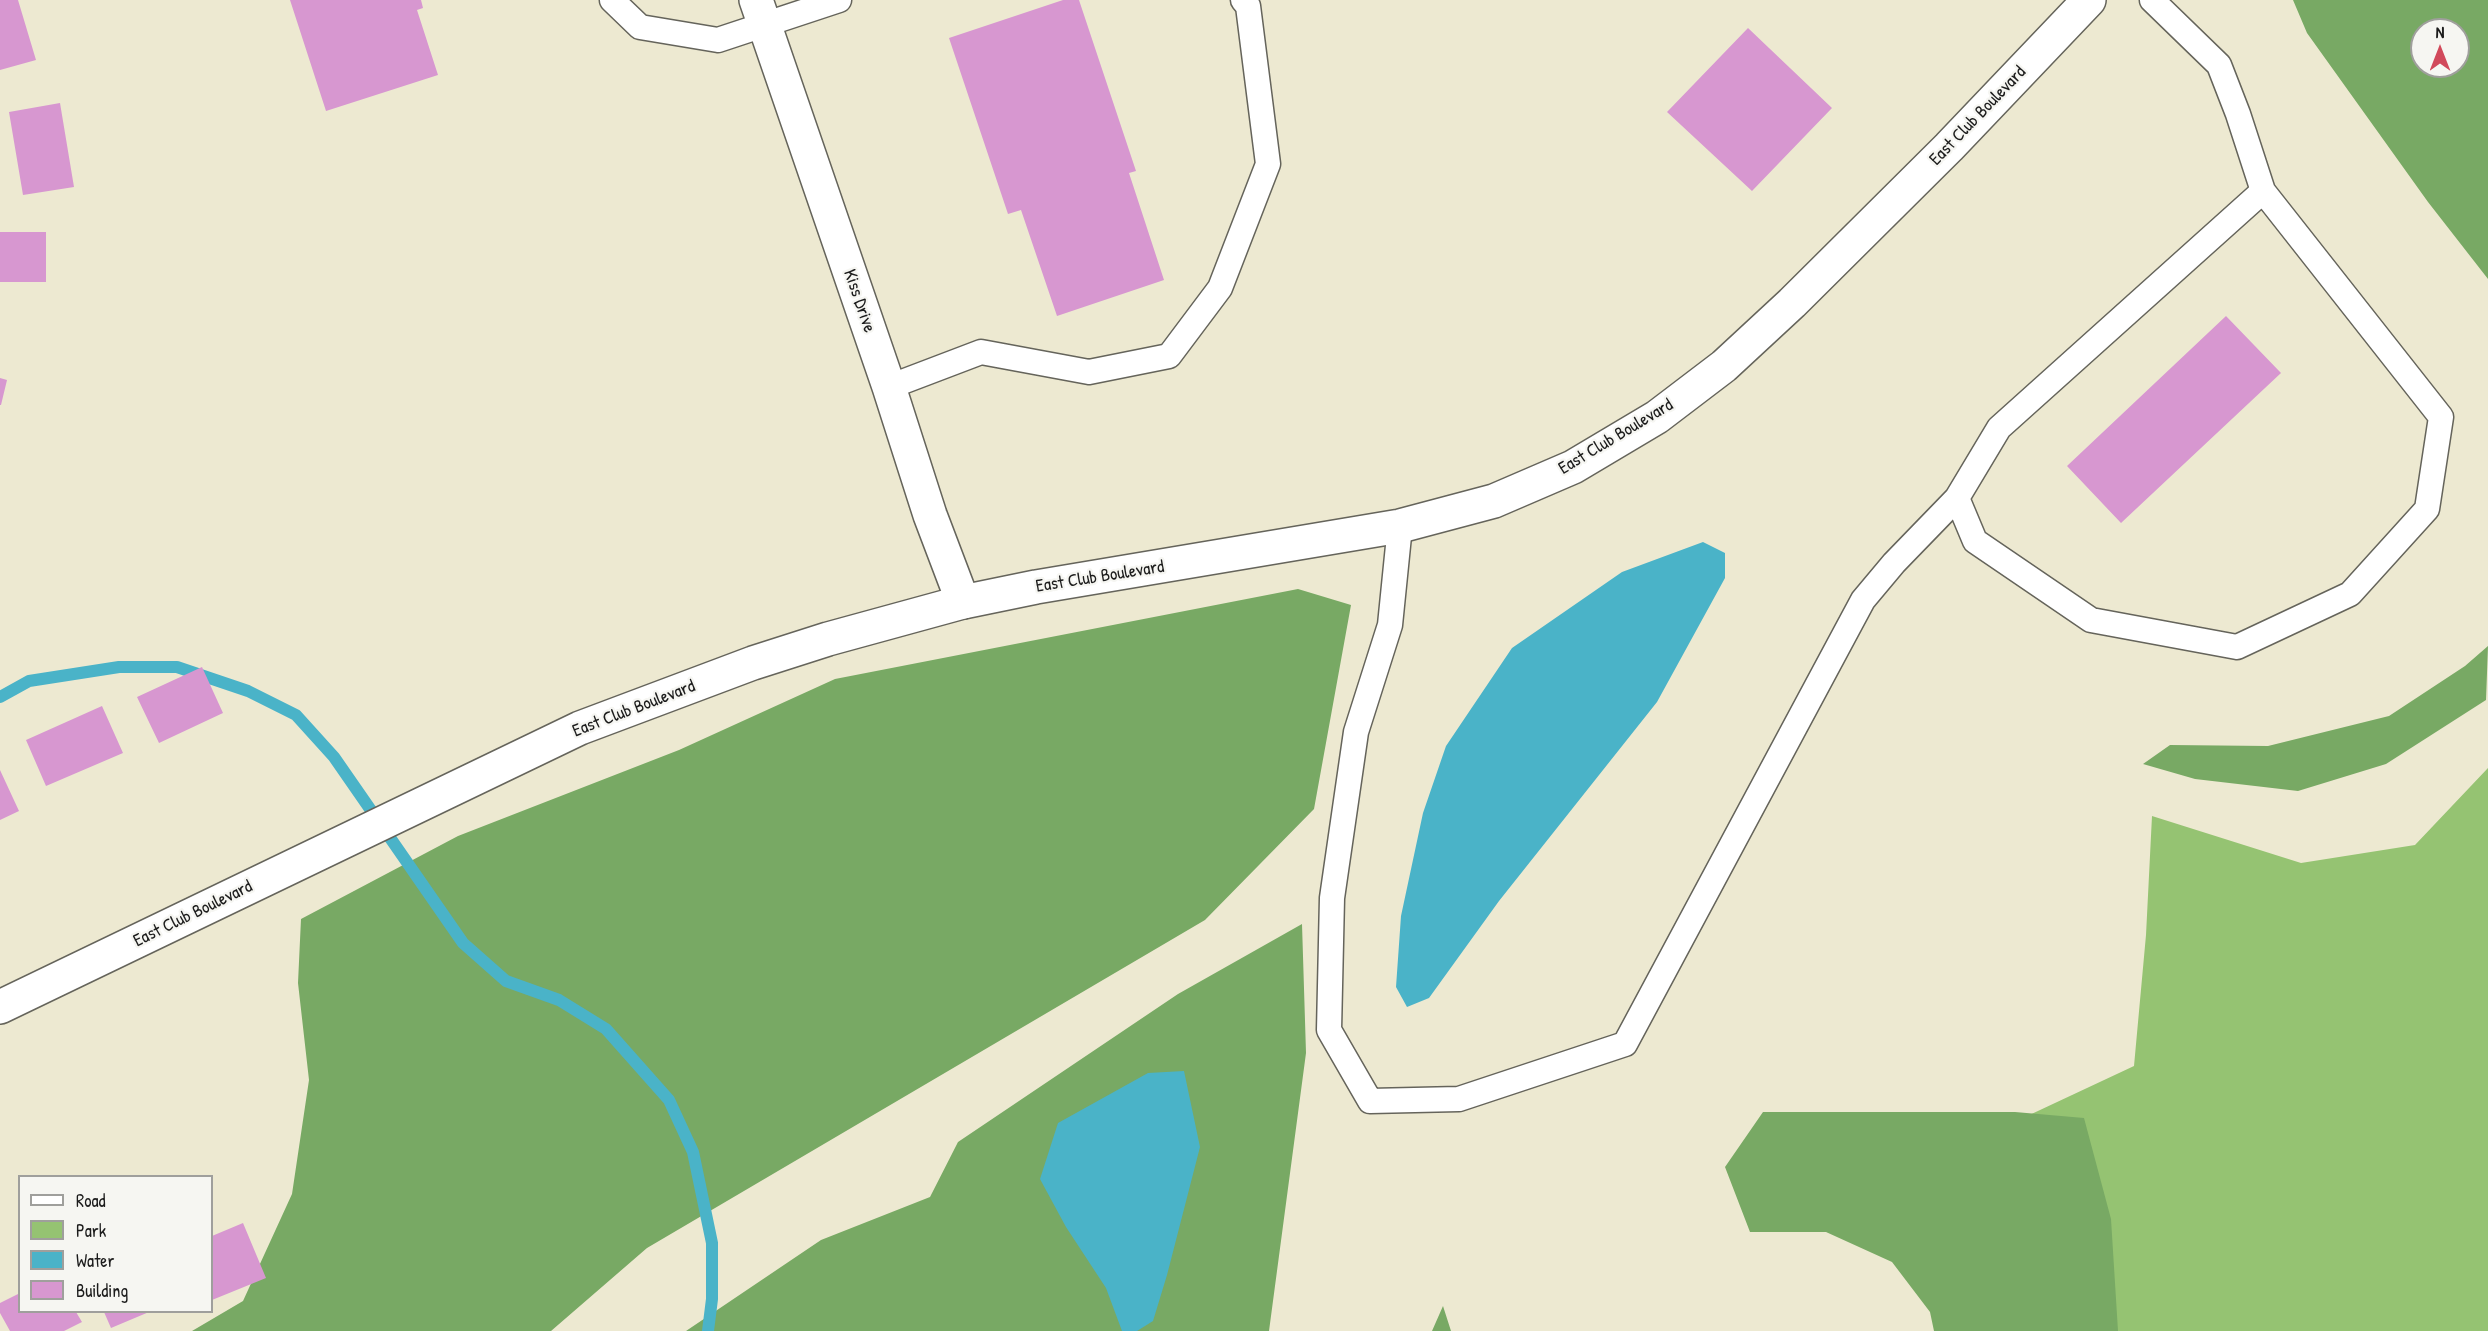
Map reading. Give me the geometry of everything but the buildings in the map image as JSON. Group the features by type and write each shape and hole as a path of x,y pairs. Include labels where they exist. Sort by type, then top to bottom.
{"street":[{"name":"East Club Boulevard","path":"0,1007 580,728 796,649 963,603 1036,587 1400,526 1494,501 1573,467 1657,417 1714,373 1817,278 1949,147 2089,0"},
{"name":"Kiss Drive","path":"760,12 889,387 930,515 963,603"}],"lane":[{"path":"612,0 640,27 718,40 760,12 839,0"},
{"path":"889,387 981,352 1089,372 1169,356 1220,288 1268,164 1248,6 1243,0"},
{"path":"1957,498 1975,541 2091,620 2237,647 2350,594 2427,509 2441,417 2263,191 2219,64 2152,0"},
{"path":"1400,526 1390,625 1356,732 1332,898 1329,1030 1370,1101 1459,1099 1625,1044 1863,600 1894,563 1957,498 1999,428 2263,191"}],"green space":[{"path":"2293,0 2488,0 2488,279 2428,202 2307,33"},
{"path":"1298,589 1351,605 1314,809 1205,920 647,1248 551,1331 192,1331 243,1301 292,1194 309,1080 298,983 301,919 458,836 679,750 835,679"},
{"path":"2488,646 2486,700 2386,764 2298,791 2195,779 2143,764 2170,745 2268,746 2389,716 2465,666"},
{"path":"2488,768 2488,1331 2103,1331 2008,1125 2134,1066 2146,935 2152,816 2301,863 2415,845"},
{"path":"1302,924 1306,1053 1269,1331 686,1331 821,1240 930,1197 958,1142 1178,994"},
{"path":"1763,1112 2015,1112 2084,1118 2111,1219 2118,1331 1934,1331 1930,1312 1892,1262 1826,1232 1750,1232 1725,1167"},
{"path":"1443,1306 1451,1331 1432,1331"}],"water":[{"path":"1703,542 1725,553 1725,578 1657,702 1499,901 1429,998 1407,1007 1396,987 1401,916 1423,813 1446,746 1512,648 1622,572"},
{"path":"1184,1071 1200,1147 1153,1321 1137,1331 1122,1331 1106,1288 1066,1227 1040,1179 1058,1123 1148,1073"}],"waterway":[{"path":"0,697 29,681 119,667 177,667 248,691 296,715 334,757 463,943 506,981 559,1000 606,1029 669,1100 693,1152 712,1243 712,1299 708,1331"}]}
